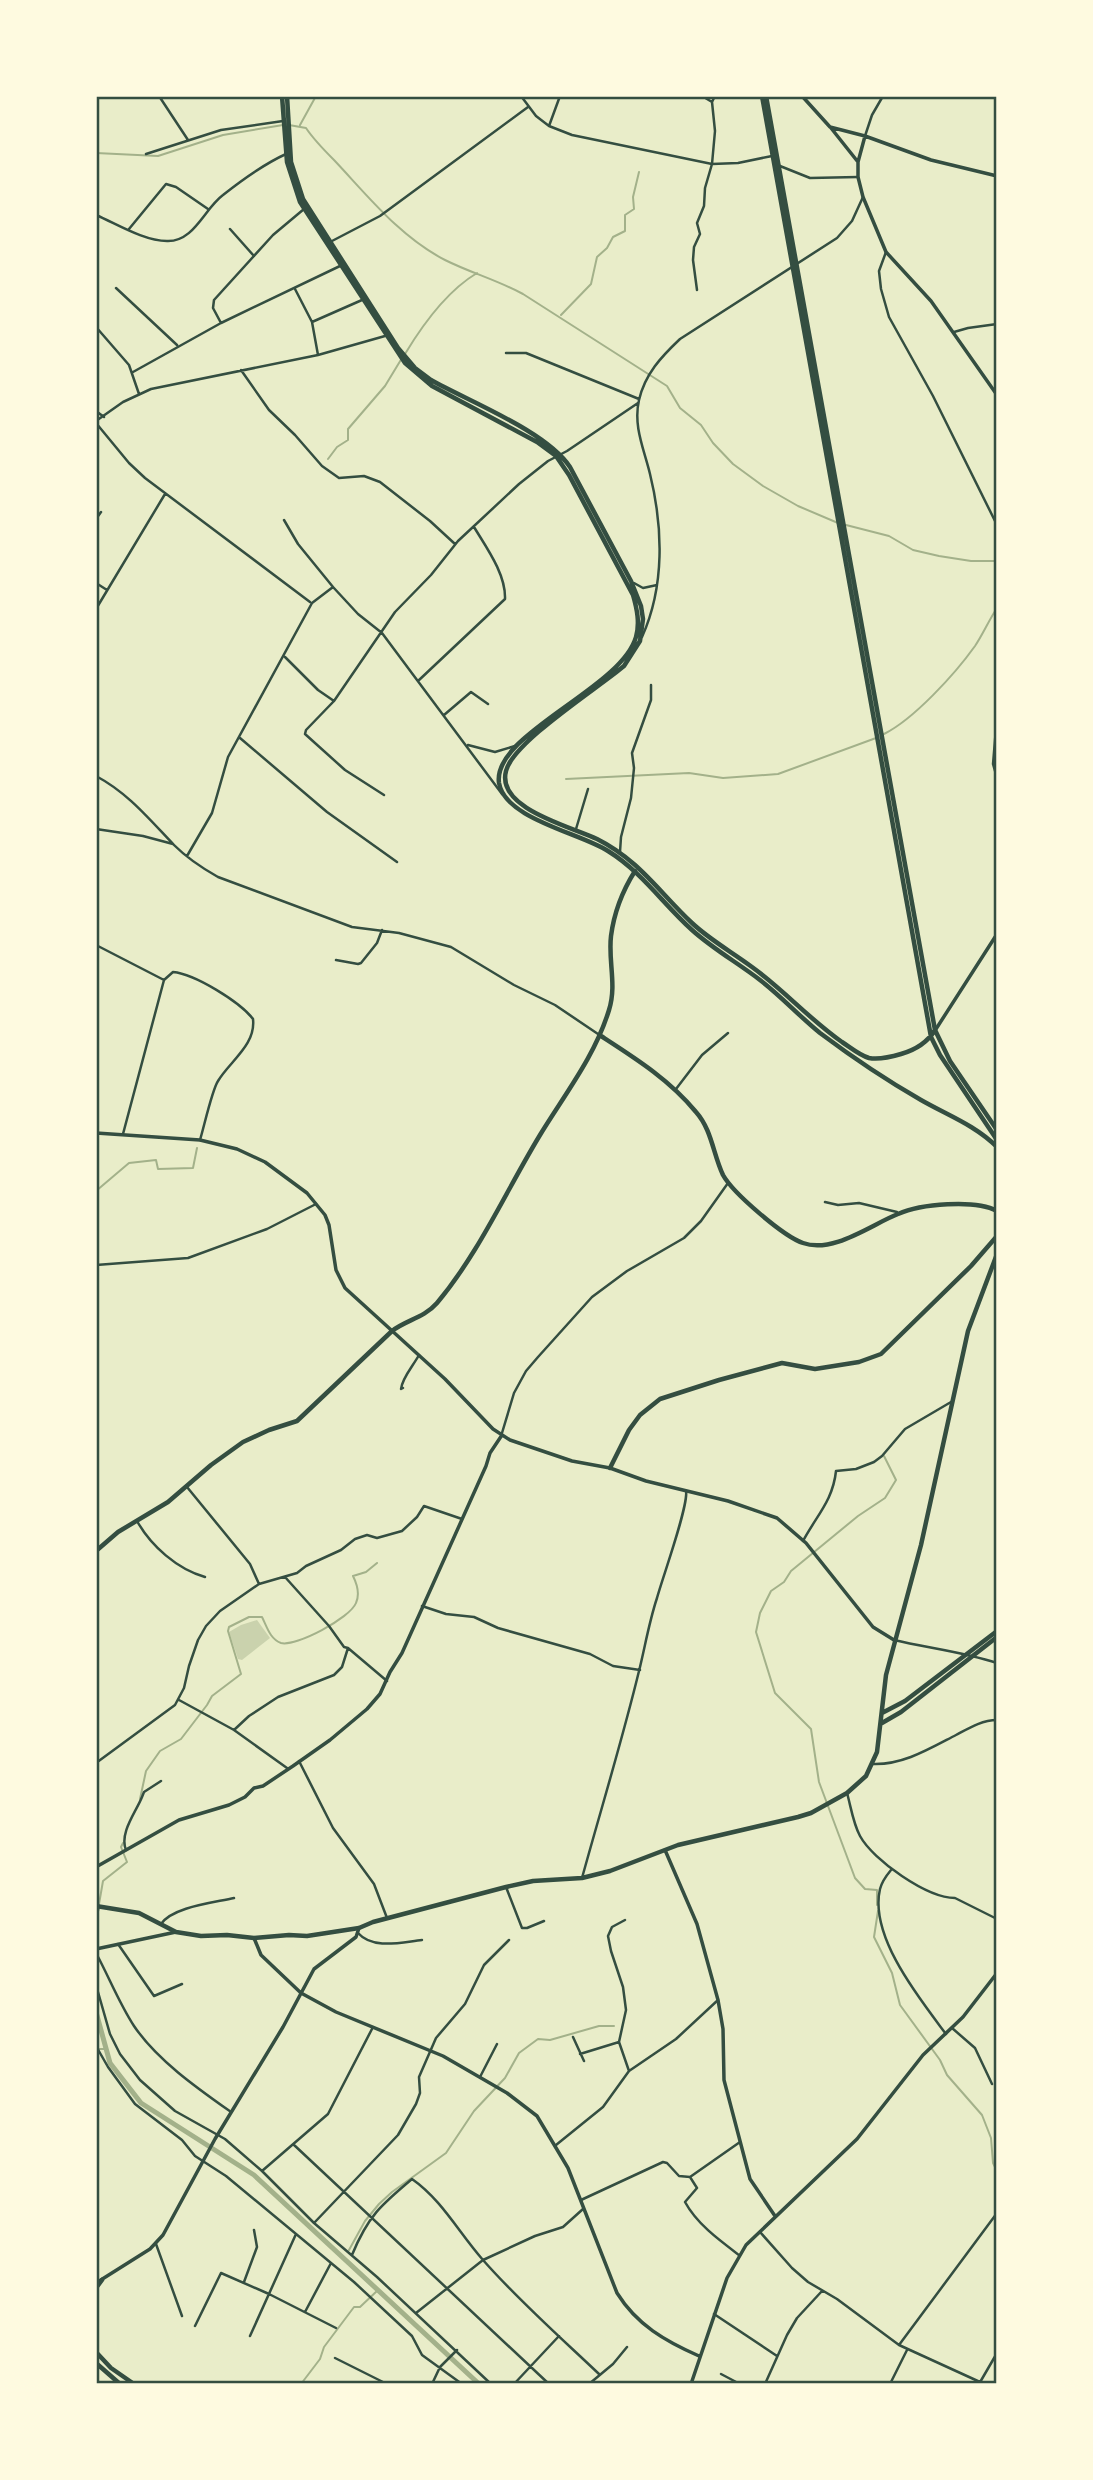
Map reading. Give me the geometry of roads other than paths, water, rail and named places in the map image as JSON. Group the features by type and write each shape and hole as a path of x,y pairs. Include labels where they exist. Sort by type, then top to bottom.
{"main road":[{"path":"284,96 286,154 296,192 362,300 387,335 422,374 538,437 570,467 631,580 641,606 643,619 640,641 624,666 516,746 500,770 503,795 527,815 594,843 635,871 683,922 765,977 829,1036 918,1099 978,1130 997,1147"},
{"path":"764,96 772,156 794,267"},
{"path":"764,96 931,1037 940,1055 997,1140"},
{"path":"285,125 291,162 307,207 387,335"},
{"path":"558,455 627,582 638,620 633,645 621,662 521,748 509,764 505,779 510,794 524,806 620,852 644,871 706,939"},
{"path":"96,1550 118,1532 187,1487 211,1465 243,1442 297,1421 392,1331 418,1318 436,1304 476,1248 540,1134 601,1036 614,992 611,952 613,928 620,902 635,871"},
{"path":"915,937 935,1030 945,1053 997,1130"},
{"path":"829,1036 862,1055 881,1058 912,1050 931,1037 935,1030"},
{"path":"601,1036 675,1090 702,1120 722,1173 729,1183 789,1237 810,1245 818,1245 863,1232 899,1213 964,1204 995,1208"},
{"path":"610,1468 629,1430 645,1410 660,1399 782,1363 815,1369 859,1362 881,1354 971,1266 997,1236"},
{"path":"98,1907 139,1913 176,1932 201,1936 254,1938 359,1931 387,1918 506,1886 541,1880 582,1878 610,1871 665,1850 798,1817 847,1793 866,1776 877,1752 886,1675 921,1545 951,1401 968,1331 997,1254"},
{"path":"882,1713 905,1701 997,1631"},
{"path":"881,1723 901,1712 997,1637"},
{"path":"96,2352 111,2368 134,2384"},
{"path":"96,2363 120,2384"}],"street":[{"path":"159,96 188,140"},
{"path":"521,96 528,107 549,126 572,135 712,164 738,163 772,156"},
{"path":"549,126 560,96"},
{"path":"702,96 712,102"},
{"path":"697,290 694,247 700,234 697,223 704,206 705,188 712,164 715,131 712,102 715,96"},
{"path":"802,96 858,162"},
{"path":"883,96 872,115 858,162 858,177 863,197 886,252 931,301 997,395"},
{"path":"328,243 380,216 528,107"},
{"path":"146,153 248,125 285,125"},
{"path":"830,127 865,136 931,160 997,176"},
{"path":"96,215 158,240 175,241 195,227 222,195 286,154"},
{"path":"777,164 810,177 858,177"},
{"path":"129,229 166,184 176,187 208,209"},
{"path":"640,641 652,612 657,585 659,523 650,472 638,428 638,401 647,377 662,356 680,339 826,247 845,231 863,197"},
{"path":"221,323 212,304 273,235 304,209"},
{"path":"230,229 254,256"},
{"path":"886,252 879,271 887,310 997,526"},
{"path":"133,372 221,323 340,266"},
{"path":"116,288 178,346"},
{"path":"294,288 312,322 318,355"},
{"path":"312,322 362,300"},
{"path":"954,332 997,324"},
{"path":"96,327 121,354 133,372 139,394"},
{"path":"312,603 136,470 96,422 109,411 139,394 177,382 318,355 387,335"},
{"path":"506,353 526,353 638,401"},
{"path":"241,370 269,410 322,466 339,478 364,476 380,482 455,544"},
{"path":"384,796 345,770 305,734 306,730 334,701 395,612 431,575 455,544 519,484 638,401"},
{"path":"96,411 104,417"},
{"path":"96,609 165,494"},
{"path":"96,519 101,512"},
{"path":"284,520 298,544 333,587 358,614 383,633 503,795"},
{"path":"418,681 505,598 504,584 474,526"},
{"path":"631,580 643,588 657,585"},
{"path":"96,583 107,590"},
{"path":"187,856 212,813 228,757 312,603 333,587"},
{"path":"284,656 318,690 334,701"},
{"path":"620,852 631,798 634,768 632,753 652,700 651,685"},
{"path":"444,715 471,692 488,704"},
{"path":"997,716 993,751 997,778"},
{"path":"239,738 327,813 397,862"},
{"path":"468,746 495,752 516,746"},
{"path":"96,776 132,801 173,844 218,877 334,922 436,941 451,947 514,985 555,1005 601,1036"},
{"path":"576,829 588,789"},
{"path":"96,829 144,836 173,844"},
{"path":"336,960 358,964 377,943 382,930"},
{"path":"935,1030 997,934"},
{"path":"96,945 164,980"},
{"path":"123,1135 164,980 173,972 190,975 239,1006 253,1019 250,1040 216,1083 200,1140"},
{"path":"675,1090 702,1055 728,1032"},
{"path":"96,1133 200,1140 237,1149 265,1162 317,1204 329,1225 340,1279 355,1298 419,1355 493,1429 510,1440 548,1454 610,1468 646,1481 777,1518 805,1542 873,1627 894,1640 974,1655 997,1663"},
{"path":"96,1867 179,1820 229,1805 330,1740 367,1709 380,1694 402,1653 490,1453 502,1434 514,1393 526,1371 593,1297 627,1271 684,1238 701,1221 729,1183"},
{"path":"825,1202 838,1205 859,1203 899,1213"},
{"path":"96,1265 188,1258 267,1229 317,1204"},
{"path":"403,1388 401,1389 402,1381 410,1373 419,1355"},
{"path":"805,1542 814,1520 825,1508 835,1482 836,1471 856,1469 874,1462 882,1457 905,1429 951,1401"},
{"path":"187,1487 245,1558 259,1584"},
{"path":"582,1878 639,1670 646,1634 657,1595 666,1576 685,1504 688,1492 684,1490"},
{"path":"96,1763 178,1700 184,1688 194,1648 206,1626 220,1611 259,1584 297,1573 341,1550 355,1539 367,1535 377,1538 402,1531 424,1506 462,1519"},
{"path":"137,1521 150,1542 186,1570 205,1577"},
{"path":"285,1577 344,1647 387,1681"},
{"path":"422,1606 446,1614 474,1617 498,1628 590,1654 613,1666 639,1670"},
{"path":"234,1730 249,1716 278,1697 334,1675 342,1667 348,1648"},
{"path":"178,1700 234,1730 287,1768"},
{"path":"873,1764 901,1761 971,1727 988,1720 997,1720"},
{"path":"299,1761 333,1828 374,1884 387,1918"},
{"path":"124,1851 127,1829 144,1792 161,1781"},
{"path":"847,1793 861,1837 891,1868 918,1886 948,1898 955,1898 997,1919"},
{"path":"665,1850 697,1924 718,2000 723,2029 724,2080 750,2179 775,2216"},
{"path":"891,1868 879,1892 883,1930 906,1976 946,2034"},
{"path":"506,1886 522,1928 544,1921"},
{"path":"161,1924 166,1917 176,1912 234,1898"},
{"path":"625,1920 612,1927 608,1936 624,1987 626,2010 619,2042 629,2071"},
{"path":"98,2284 156,2244 314,1969 342,1949 359,1931 364,1940 375,1943 422,1940"},
{"path":"176,1932 96,1951 132,2024 141,2036 192,2083 231,2112"},
{"path":"254,1938 261,1955 301,1993 335,2012 430,2050 501,2089 537,2116 568,2168 624,2305 652,2332 699,2356"},
{"path":"314,2223 387,2149 408,2121 420,2093 419,2077 436,2038 465,2004 484,1965 509,1940"},
{"path":"118,1944 154,1996 182,1984"},
{"path":"691,2384 727,2278 739,2255 759,2231 857,2139 923,2055 952,2028 997,1973"},
{"path":"96,1985 110,2035 130,2068 175,2111 216,2136 262,2171 314,2223 491,2384"},
{"path":"556,2146 603,2107 629,2071 676,2039 718,2000"},
{"path":"262,2171 328,2114 373,2027"},
{"path":"952,2028 975,2048 992,2084"},
{"path":"573,2037 584,2061"},
{"path":"580,2054 619,2042"},
{"path":"480,2077 497,2044"},
{"path":"96,2046 135,2104 183,2140 203,2160 331,2263 412,2336 422,2355 441,2366 462,2384"},
{"path":"580,2201 663,2162 679,2176 690,2177 740,2142"},
{"path":"293,2144 549,2384"},
{"path":"690,2177 697,2188 685,2202 688,2208 706,2228 739,2255"},
{"path":"352,2255 372,2216 389,2197 412,2179 428,2192 483,2260 599,2374"},
{"path":"416,2313 483,2260 535,2236 563,2227 583,2209"},
{"path":"899,2346 997,2213"},
{"path":"244,2282 257,2247 254,2230"},
{"path":"759,2231 792,2268 899,2346 980,2383 997,2353"},
{"path":"250,2336 296,2234"},
{"path":"156,2244 183,2316"},
{"path":"305,2312 331,2263"},
{"path":"195,2326 221,2273 336,2328"},
{"path":"765,2384 797,2318 822,2291"},
{"path":"714,2314 777,2356"},
{"path":"514,2384 559,2336"},
{"path":"589,2384 613,2364 627,2347"},
{"path":"890,2384 907,2350"},
{"path":"432,2384 441,2366 455,2351"},
{"path":"335,2358 387,2384"},
{"path":"721,2374 740,2384"}],"waterway":[{"path":"300,125 316,96"},
{"path":"96,153 158,156 223,135 283,125"},
{"path":"289,125 306,128 372,201 413,240 445,260 523,294 667,386 680,408 701,425 713,443 733,464 763,486 798,506 838,523"},
{"path":"561,315 591,284 597,257 607,248 613,237 625,231 625,215 634,209 633,197 639,172"},
{"path":"405,354 436,309 477,273"},
{"path":"328,459 337,447 348,440 348,429 385,386 402,358"},
{"path":"846,525 889,536 913,550 971,561 997,561"},
{"path":"884,734 921,707 957,669 975,646 997,608"},
{"path":"566,779 689,773 723,778 778,774 876,738"},
{"path":"96,1191 129,1163 156,1160 158,1169 193,1168 197,1148"},
{"path":"877,1905 877,1890 865,1889 855,1878 819,1782 811,1729 775,1693 756,1632 760,1613 771,1591 858,1516 885,1498 896,1480 884,1456"},
{"path":"140,1799 146,1771 160,1751 181,1739 212,1696 241,1674 229,1627 249,1617 262,1617 271,1636 281,1643 310,1636 352,1609 358,1596 353,1576 366,1572 377,1563"},
{"path":"99,1904 103,1881 127,1862 121,1847 123,1843"},
{"path":"96,1916 99,1909"},
{"path":"878,1911 874,1937 892,1973 900,2005 940,2060 947,2075 982,2115 991,2138 993,2163 997,2171"},
{"path":"96,2012 110,2063 141,2103 254,2175 479,2384"},
{"path":"349,2250 365,2221 379,2204 446,2153 474,2111 505,2078 519,2053 538,2039 550,2040 599,2026 614,2026"},
{"path":"96,2049 107,2049"},
{"path":"301,2384 354,2307 360,2307 378,2290"}]}
